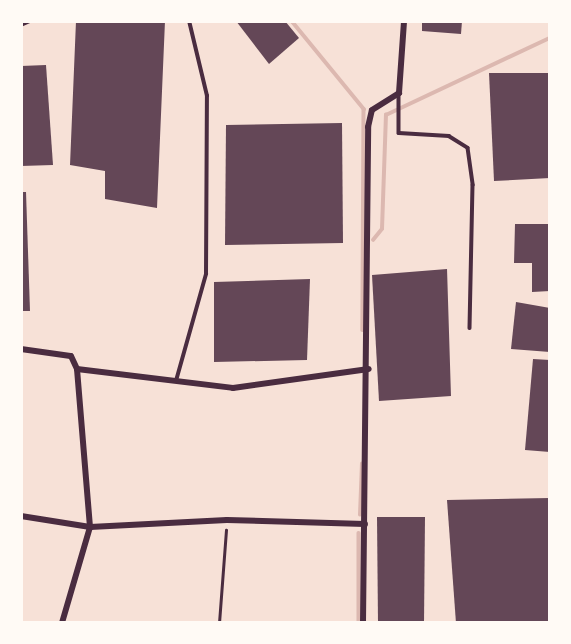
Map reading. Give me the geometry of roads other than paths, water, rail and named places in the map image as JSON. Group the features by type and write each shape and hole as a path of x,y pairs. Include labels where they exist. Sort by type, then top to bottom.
{"street":[{"path":"363,623 369,369 368,127 372,110 399,93 404,21"},
{"path":"21,349 71,356 78,369 90,527 62,623"},
{"path":"78,369 254,387 369,369"},
{"path":"21,516 90,527 227,520 365,524"}],"lane":[{"path":"21,25 30,21"},
{"path":"176,381 206,274 207,96 189,21"},
{"path":"399,93 399,133 449,136 468,148 473,185 470,328"}],"waterway":[{"path":"292,21 364,109 363,330"},
{"path":"373,240 382,229 386,115 550,38"},
{"path":"360,515 362,464"},
{"path":"359,533 359,623"}]}
